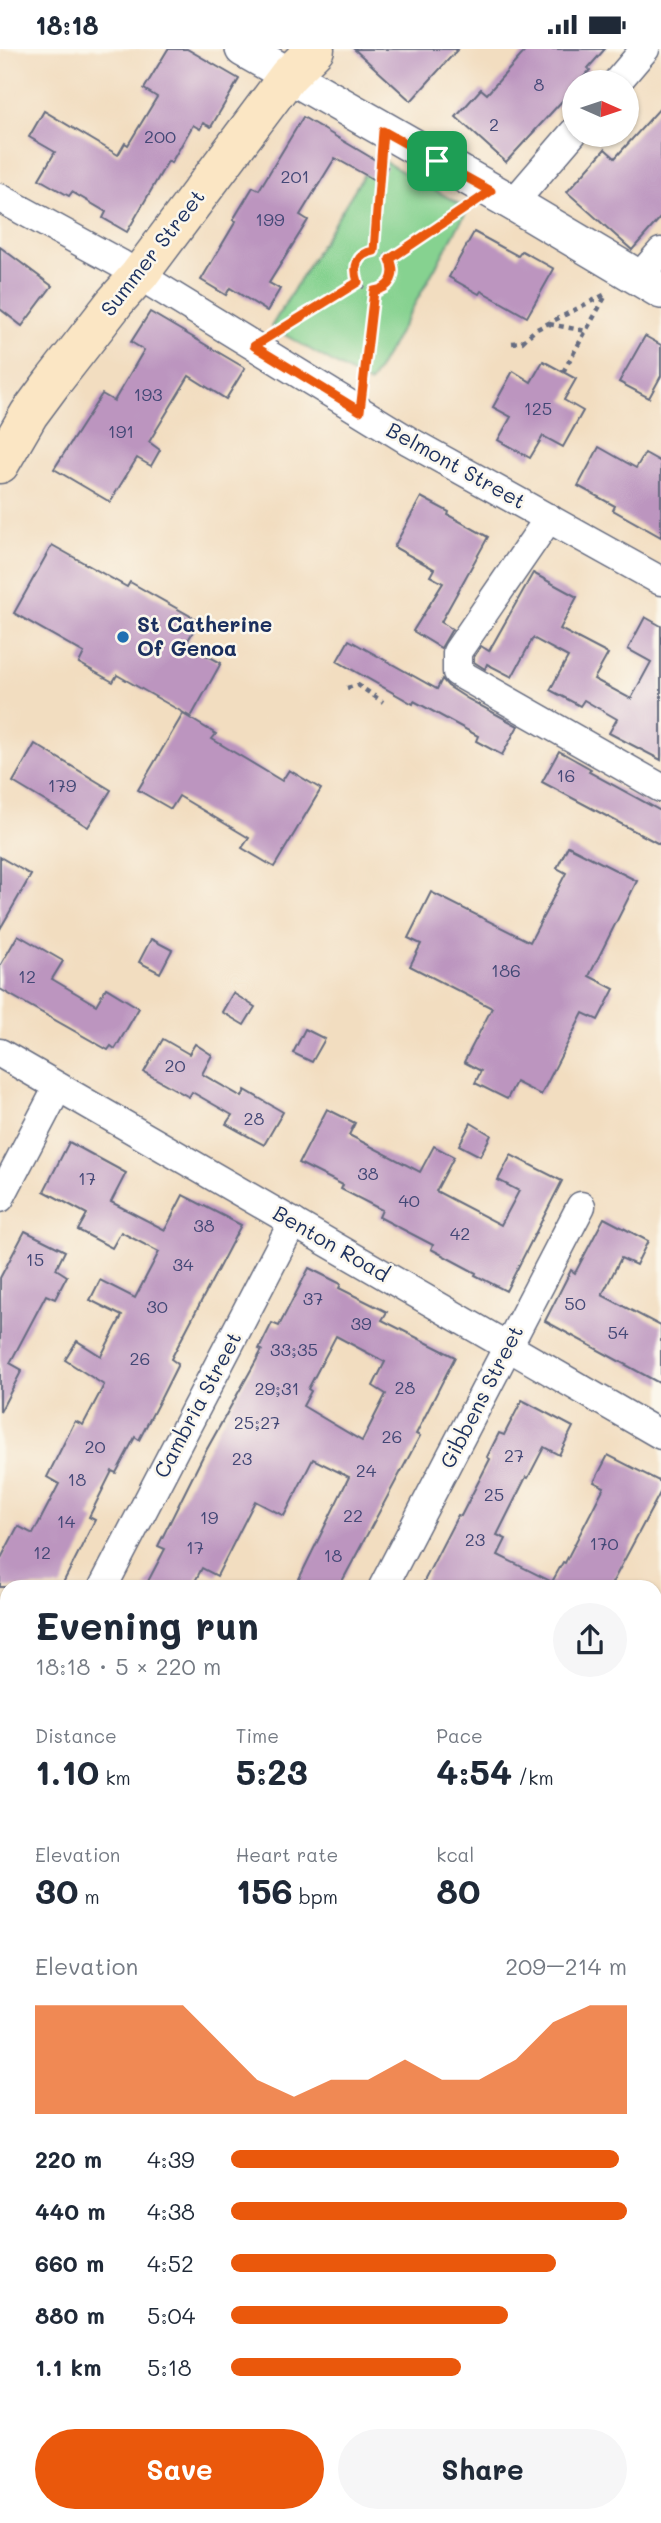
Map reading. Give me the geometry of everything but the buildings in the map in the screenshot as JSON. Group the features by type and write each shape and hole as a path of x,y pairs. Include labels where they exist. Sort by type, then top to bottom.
{"main road":[{"name":"Summer Street","path":"0,464 35,405 139,275 288,76 315,49"}],"street":[{"path":"243,49 502,197 654,273"},
{"path":"627,70 645,49"},
{"path":"502,197 562,143"},
{"name":"Belmont Street","path":"0,198 139,275 360,411 661,581"},
{"path":"549,518 457,652 457,672 661,788"},
{"name":"Benton Road","path":"0,1053 661,1435"},
{"path":"0,1198 58,1087"},
{"name":"Gibbens Street","path":"387,1580 581,1206"},
{"name":"Cambria Street","path":"107,1580 293,1222"}],"path":[{"path":"374,251 383,131"},
{"path":"390,259 502,197"},
{"path":"374,251 381,252 390,259 394,268 391,281 374,291 358,282 355,272 362,255 374,251"},
{"path":"254,346 358,282"},
{"path":"360,411 374,291"},
{"path":"512,343 522,342 535,330 606,295 563,372"},
{"path":"547,324 586,331"},
{"path":"347,688 358,685 383,702"}],"green space":[{"path":"375,156 468,209 370,384 271,327"}],"place":[{"name":"St Catherine Of Genoa","path":"123,637"}],"route":[{"path":"383,131 437,161 491,191 390,259 394,268 391,281 387,286 374,291 360,411 254,346 358,282 355,267 358,260 362,255 374,251 383,131"}]}
